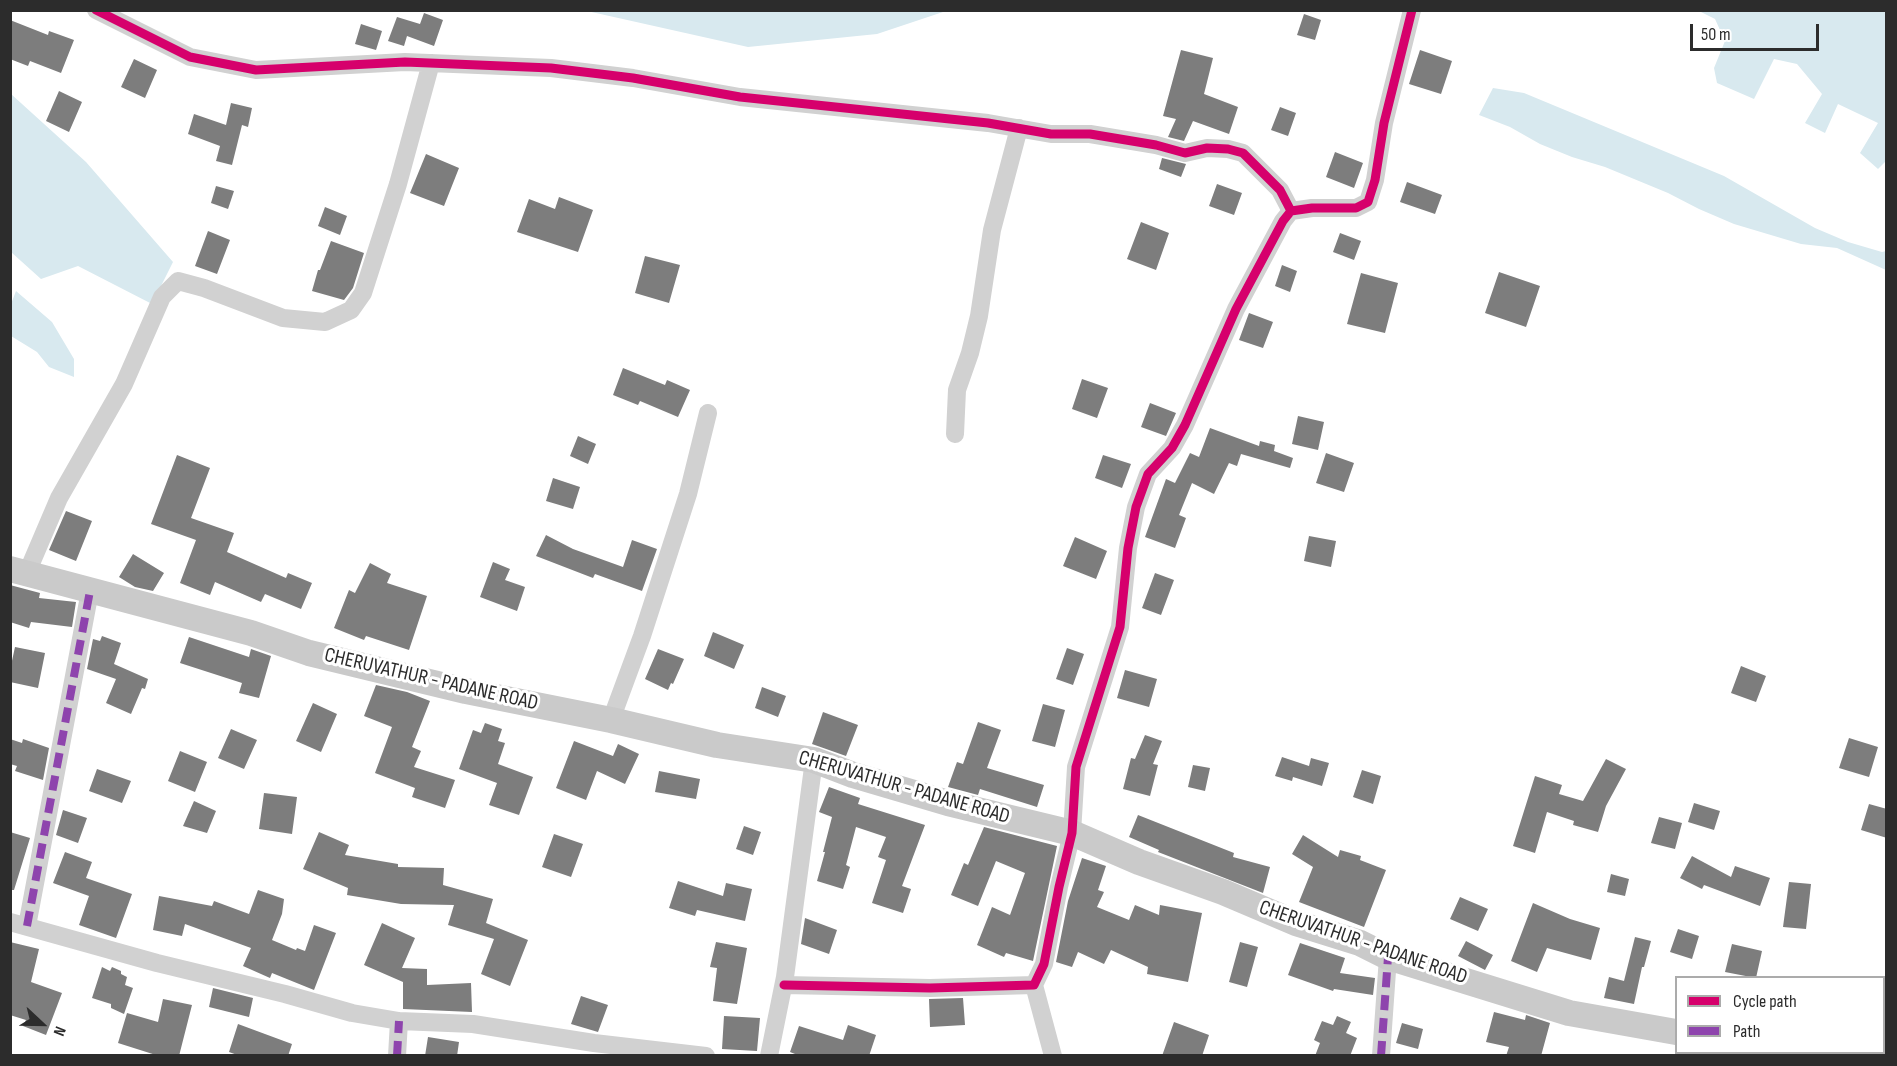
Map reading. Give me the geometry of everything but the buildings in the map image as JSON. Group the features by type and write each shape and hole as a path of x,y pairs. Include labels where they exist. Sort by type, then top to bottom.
{"main road":[{"name":"CHERUVATHUR - PADANE ROAD","path":"19,571 251,633 309,653 466,691 610,720 717,745 814,760 853,775 948,803 1072,833 1139,862 1223,892 1296,923 1360,943 1388,957 1569,1013 1675,1032"}],"street":[{"path":"96,10 190,57 256,70 405,62 551,68 633,78 740,97 988,123 1051,134 1090,134 1156,145 1185,153 1207,148 1228,149 1243,153 1280,190 1291,211"},
{"path":"1053,1056 1034,985 1044,964 1072,833 1076,766 1120,627 1128,548 1140,496 1148,474 1172,448 1185,425 1236,309 1283,221 1291,211 1312,208 1356,208 1368,202 1375,180 1384,123 1412,10"},
{"path":"19,571 124,384 162,297 178,281 204,288 283,318 325,322 351,309 363,293 399,184 431,63"},
{"path":"955,434 957,390 970,353 979,316 992,230 1019,128"},
{"path":"610,720 642,636 685,505 708,413"},
{"path":"90,591 19,924 157,963 285,993 352,1013 399,1021 473,1024 594,1043 706,1056"},
{"path":"769,1056 784,985 814,760"},
{"path":"1381,1056 1388,957"},
{"path":"784,985 930,988 1034,985"},
{"path":"397,1056 399,1021"}],"shaded area":[{"path":"587,11 946,11 877,34 748,47"},
{"path":"1699,11 1886,11 1886,161 1878,169 1860,153 1878,123 1838,104 1825,133 1805,123 1822,94 1797,64 1774,59 1754,99 1717,83 1714,68 1725,41 1715,19"},
{"path":"1493,88 1524,93 1724,176 1815,228 1848,242 1882,252 1886,251 1886,270 1837,248 1801,244 1734,224 1605,167 1540,144 1510,127 1479,115"},
{"path":"11,94 86,162 173,262 152,304 78,266 41,279 11,252"},
{"path":"16,291 52,322 74,359 74,377 49,367 37,352 11,336 11,304"}],"marked path":[{"path":"27,926 90,591"},
{"path":"1381,1056 1388,957"},
{"path":"397,1056 399,1021"}],"cycle path":[{"path":"96,10 190,57 256,70 405,62 551,68 633,78 740,97 988,123 1051,134 1090,134 1156,145 1185,153 1207,148 1228,149 1243,153 1280,190 1291,211"},
{"path":"784,985 930,988 1034,985 1044,964 1072,833 1076,767 1120,627 1128,548 1136,507 1148,474 1172,448 1185,425 1236,309 1283,221 1291,211 1312,208 1356,208 1368,202 1375,180 1384,123 1412,10"}]}
